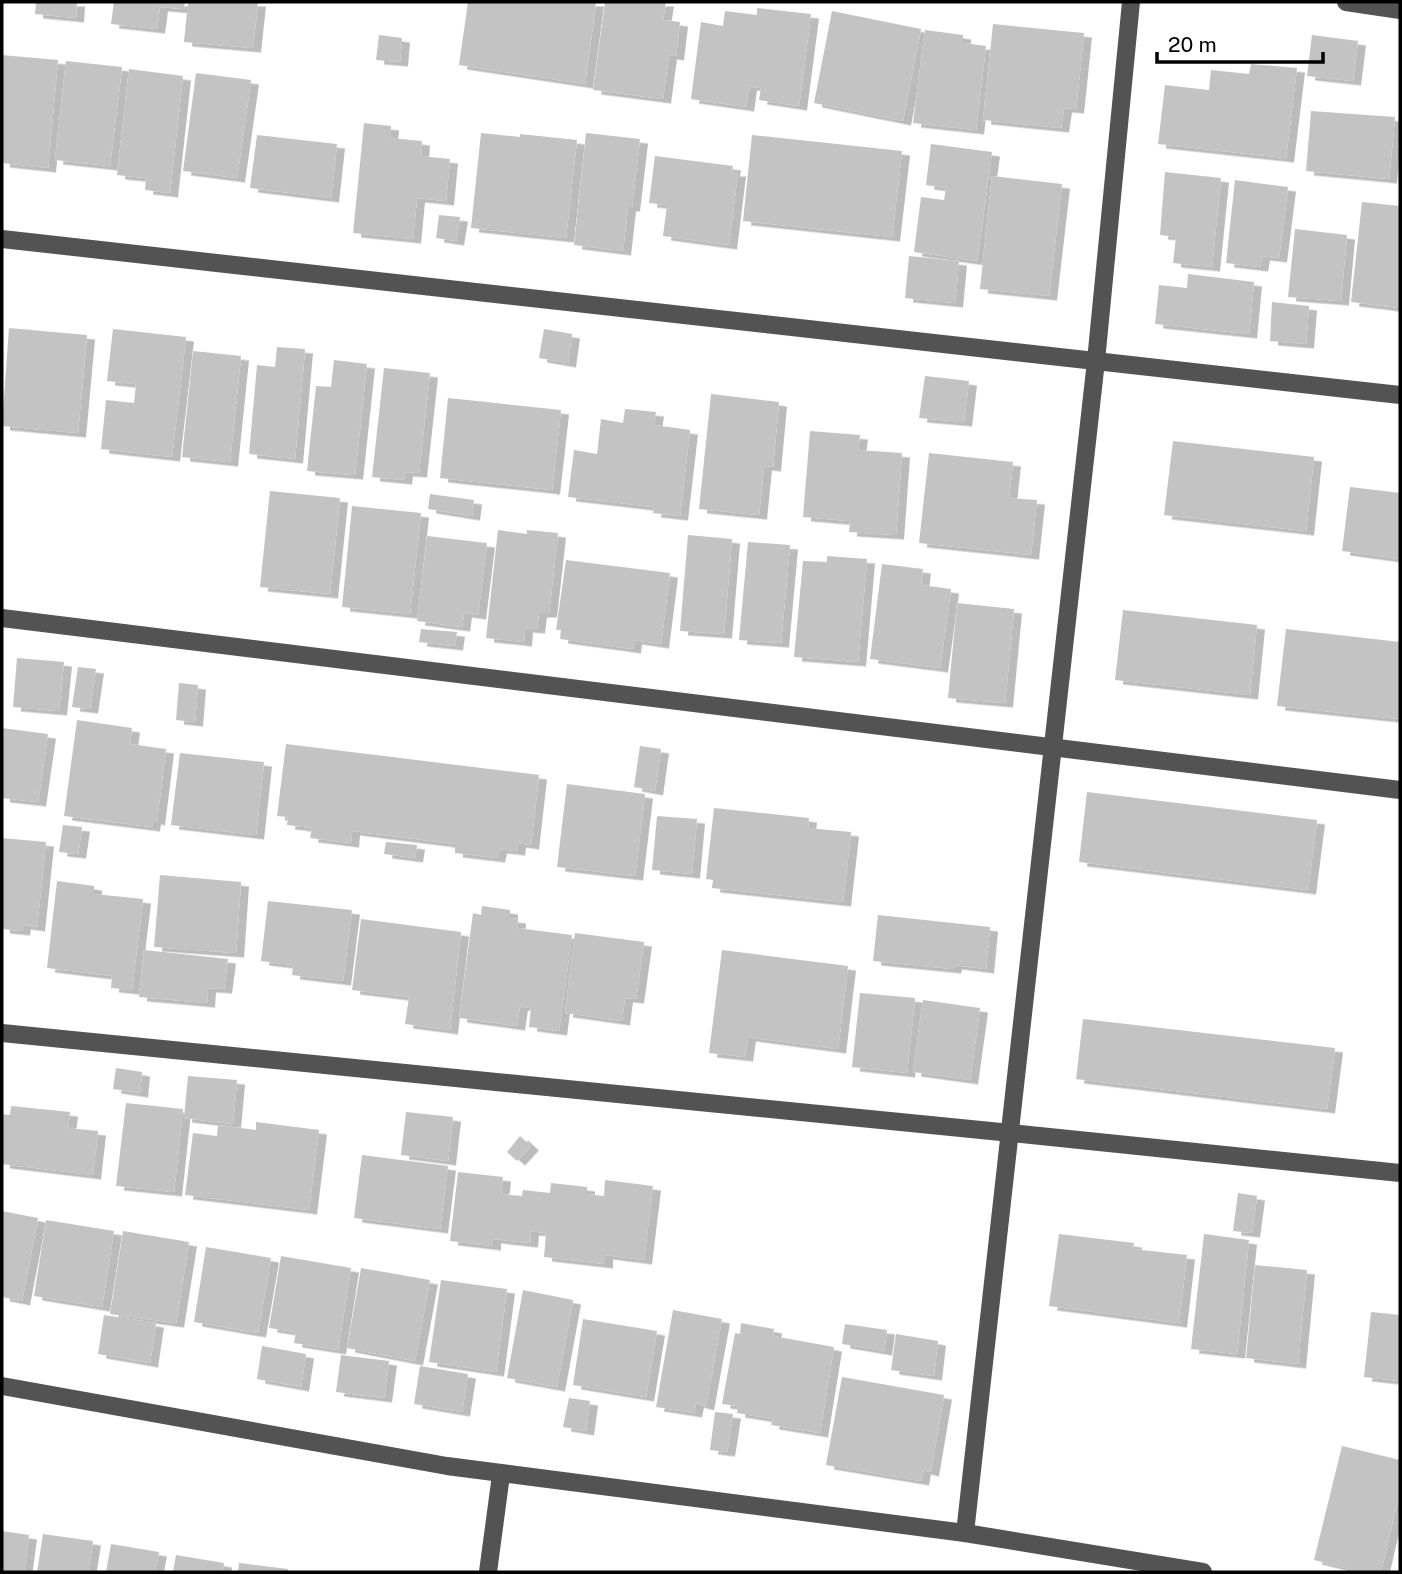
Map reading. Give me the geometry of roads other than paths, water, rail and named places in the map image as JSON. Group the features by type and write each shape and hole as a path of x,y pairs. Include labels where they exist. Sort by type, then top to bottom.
{"street":[{"path":"965,1533 1096,361 1131,2"},
{"path":"1346,2 1400,9"},
{"path":"2,239 1400,395"},
{"path":"2,618 1400,790"},
{"path":"2,1033 1400,1173"},
{"path":"2,1386 501,1475 965,1533 1203,1572"},
{"path":"488,1572 501,1475"}]}
